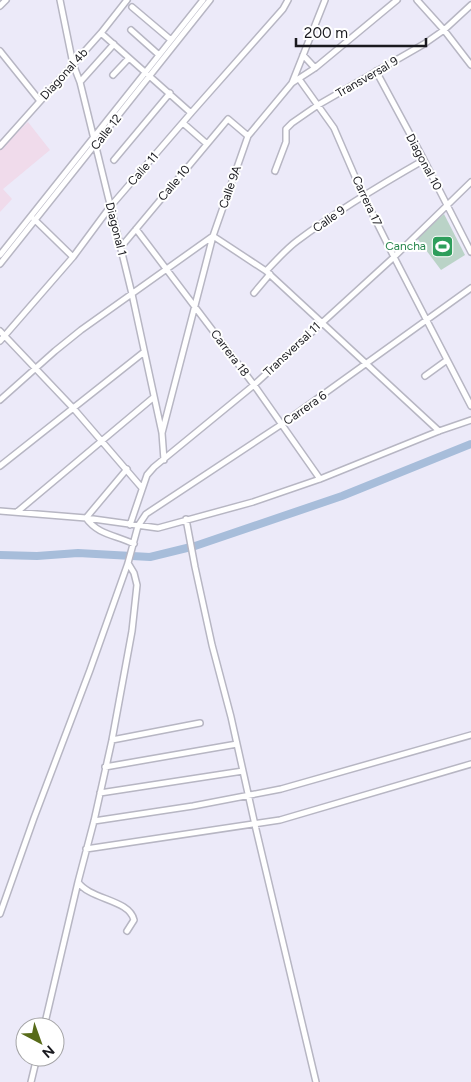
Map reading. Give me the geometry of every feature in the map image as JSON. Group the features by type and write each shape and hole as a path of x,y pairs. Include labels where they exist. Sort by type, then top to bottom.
{"street":[{"path":"0,6 6,0"},
{"name":"Diagonal 1","path":"60,0 74,64 132,294 162,433 164,460"},
{"name":"Diagonal 4b","path":"0,146 74,64 127,0"},
{"name":"Calle 12","path":"0,255 95,146 203,0"},
{"name":"Calle 12","path":"0,264 93,138 148,74 171,40 210,0"},
{"name":"Calle 11","path":"0,341 73,257 110,207 283,9 288,0"},
{"path":"292,83 325,0"},
{"name":"Calle 9A","path":"162,433 213,236 248,136 292,83 315,68 397,0"},
{"path":"417,0 444,30 471,65"},
{"name":"Transversal 9","path":"275,171 286,142 286,129 318,106 444,30 471,5"},
{"path":"132,7 171,40"},
{"path":"131,30 159,56"},
{"path":"101,32 191,113"},
{"path":"80,82 114,44"},
{"path":"0,51 40,101"},
{"path":"303,55 315,68"},
{"path":"113,75 129,58"},
{"name":"Diagonal 10","path":"376,72 471,252"},
{"name":"Carrera 17","path":"299,79 334,128 394,257 471,406"},
{"path":"114,160 170,93"},
{"name":"Calle 10","path":"120,247 228,119 248,136"},
{"path":"182,123 207,144"},
{"name":"Calle 9","path":"254,293 268,272 295,242 364,195 424,160"},
{"name":"Transversal 11","path":"130,525 147,475 154,467 254,385 394,257 471,182"},
{"path":"33,219 73,257"},
{"name":"Carrera 18","path":"136,229 254,385 320,479"},
{"path":"0,400 81,330 213,236 268,272 439,431"},
{"name":"Carrera 6","path":"138,526 146,514 282,424 471,288"},
{"path":"0,331 74,409 142,488"},
{"path":"0,466 144,352"},
{"path":"425,376 446,360"},
{"path":"17,512 101,440 154,398"},
{"path":"0,511 86,518 158,528 253,502 320,479 471,420"},
{"path":"86,518 127,469"},
{"path":"86,518 96,530 121,537 134,544"},
{"path":"186,519 194,567 316,1082"},
{"path":"0,914 128,563 138,526"},
{"path":"46,1017 112,740 132,631 137,585 134,573 128,563"},
{"path":"112,740 200,723"},
{"path":"94,821 249,796 352,770 471,736"},
{"path":"105,767 237,744"},
{"path":"86,850 255,825 289,818 471,764"},
{"path":"100,792 243,770"},
{"path":"78,882 80,886 94,895 116,903 132,915 134,920 127,931"},
{"path":"31,1082 35,1067"}],"shaded area":[{"path":"28,122 50,150 3,189 12,199 0,212 0,149"}],"green space":[{"name":"Cancha","path":"444,214 465,255 441,270 417,238"}],"waterway":[{"path":"0,555 37,556 78,553 150,557 195,546 342,496 471,444"}],"place":[{"name":"Cancha","path":"442,246"}]}
